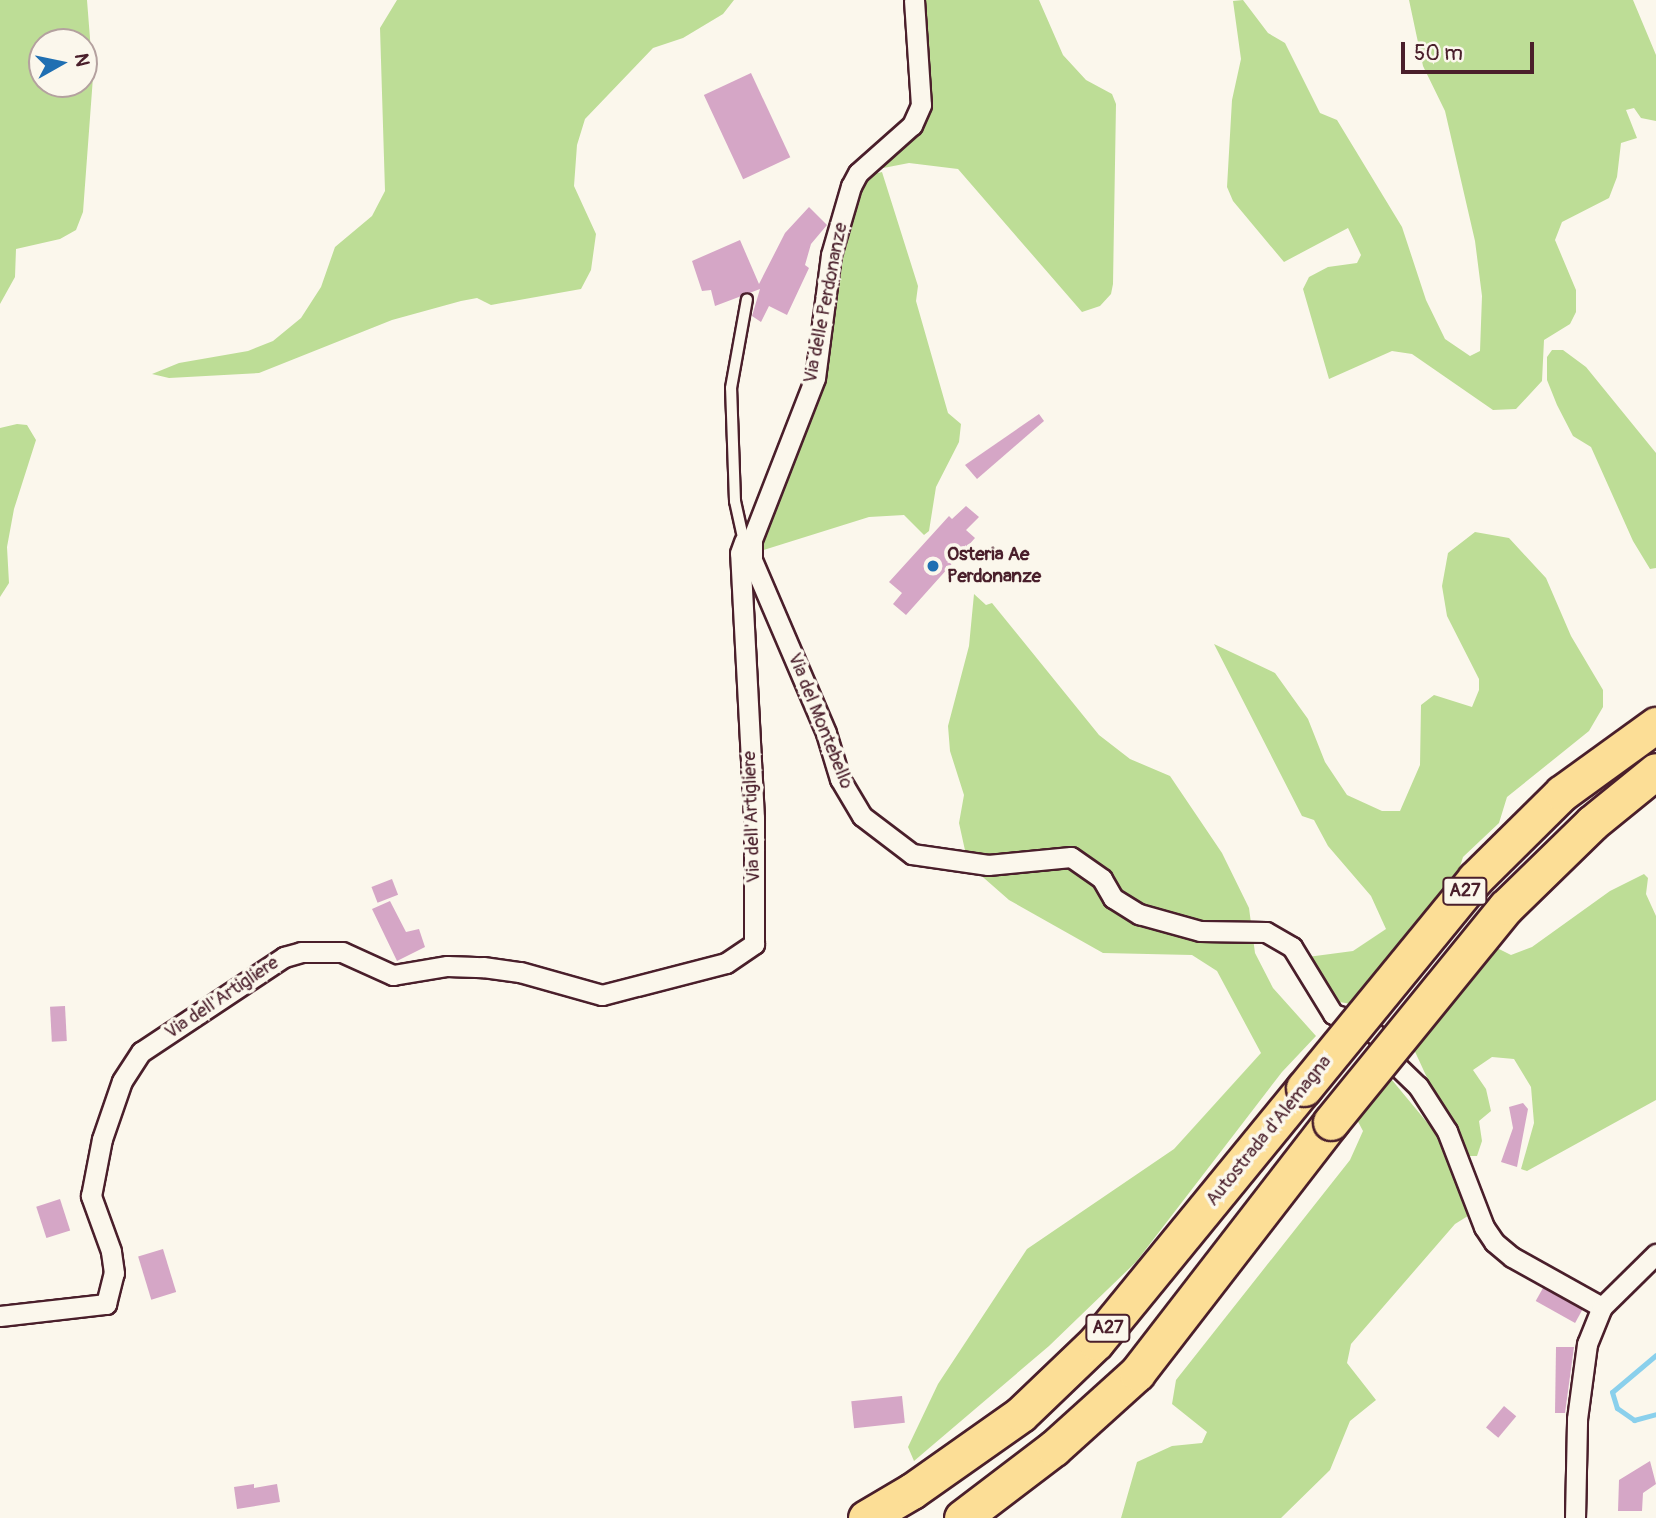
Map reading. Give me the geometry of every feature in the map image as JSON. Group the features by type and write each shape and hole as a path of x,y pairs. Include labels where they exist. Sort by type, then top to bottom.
{"highway":[{"name":"Autostrada d'Alemagna","path":"866,1518 912,1491 1021,1414 1087,1351 1475,879 1562,793 1656,725"},
{"name":"A27","path":"962,1518 1054,1448 1136,1373 1331,1122 1506,907 1592,823 1656,771"}],"street":[{"name":"Via delle Perdonanze","path":"748,541 815,378 831,255 851,186 858,173 912,125 921,106 914,0"},
{"name":"Via del Montebello","path":"748,541 752,560 826,733 839,779 862,816 881,834 912,854 954,863 988,865 1071,857 1101,879 1113,898 1139,914 1200,931 1266,932 1292,947 1333,1014 1360,1021 1388,1045 1395,1064 1418,1086 1447,1131 1484,1227 1494,1242 1512,1257 1602,1307"},
{"name":"Via dell'Artigliere","path":"0,1316 106,1304 113,1282 111,1251 91,1196 102,1139 125,1075 141,1052 284,957 300,952 342,953 393,975 483,967 520,972 602,995 726,963 754,944 754,818 740,553 748,541"},
{"path":"1575,1518 1581,1376 1587,1343 1602,1307 1656,1254"}],"lane":[{"path":"747,299 731,388 735,501 748,541"}],"green space":[{"path":"0,0 87,0 89,28 28,28 28,98 91,98 83,212 76,230 60,239 16,249 15,277 0,304"},
{"path":"397,0 734,0 723,14 683,38 653,48 585,119 577,145 574,186 596,234 591,270 581,289 491,305 477,298 461,301 392,320 259,373 169,378 152,374 179,363 248,351 273,341 301,318 321,287 335,247 372,216 385,191 380,28"},
{"path":"917,0 1039,0 1063,55 1086,80 1112,94 1116,104 1113,284 1111,294 1100,306 1082,312 958,169 909,163 873,170 928,99 929,58"},
{"path":"1243,0 1268,33 1285,43 1320,113 1337,120 1402,227 1426,300 1445,339 1470,356 1480,351 1482,296 1475,241 1445,111 1423,66 1409,0 1633,0 1656,55 1656,121 1641,118 1634,108 1626,110 1637,138 1621,143 1617,177 1609,198 1562,222 1555,240 1576,290 1576,312 1570,324 1544,340 1542,381 1516,409 1493,410 1412,354 1392,351 1329,379 1303,289 1309,277 1328,267 1357,263 1361,255 1348,228 1284,262 1233,201 1227,187 1232,100 1241,59 1233,1"},
{"path":"882,172 918,286 916,301 948,413 961,424 959,442 936,487 929,531 924,535 904,515 869,517 760,551 759,534 790,446 861,177"},
{"path":"1552,350 1563,350 1586,367 1656,453 1656,568 1650,569 1633,541 1591,447 1573,436 1557,405 1547,380 1547,357"},
{"path":"27,425 36,440 14,509 7,547 9,583 0,597 0,428"},
{"path":"1475,532 1509,538 1546,578 1571,636 1603,690 1603,707 1589,731 1507,797 1499,823 1463,857 1457,876 1351,1004 1334,1001 1300,958 1353,951 1386,929 1371,896 1328,846 1314,820 1302,816 1214,644 1275,673 1308,719 1325,762 1347,795 1382,811 1400,811 1420,765 1421,705 1434,695 1472,707 1479,690 1479,679 1447,616 1442,586 1448,553"},
{"path":"974,594 986,605 992,603 1099,735 1130,759 1170,776 1222,853 1249,908 1255,953 1273,988 1316,1036 1282,1072 1136,1262 1049,1346 914,1461 908,1447 938,1384 1027,1249 1174,1149 1261,1053 1217,971 1192,955 1103,953 1009,900 968,864 959,823 964,795 950,751 948,726 969,646"},
{"path":"1644,874 1648,878 1646,894 1656,916 1656,1100 1527,1171 1521,1169 1534,1123 1531,1087 1514,1059 1492,1057 1473,1070 1486,1089 1491,1111 1479,1121 1482,1141 1477,1156 1469,1156 1454,1120 1429,1082 1411,1043 1491,945 1511,955 1532,947 1610,891"},
{"path":"1387,1074 1435,1132 1471,1214 1455,1224 1351,1344 1347,1363 1376,1400 1350,1421 1330,1470 1281,1518 1121,1518 1137,1462 1172,1446 1202,1443 1207,1432 1172,1404 1176,1380 1350,1160 1363,1131 1355,1116"}],"building":[{"path":"751,73 790,157 743,179 704,95"},
{"path":"809,207 827,225 811,244 805,265 809,268 787,315 769,306 761,322 752,316 760,289 715,306 711,290 702,291 692,261 740,240 759,284 785,233"},
{"path":"1039,414 1044,421 977,479 965,465"},
{"path":"966,506 979,517 966,530 975,538 906,615 893,604 902,593 889,582 949,516 952,519"},
{"path":"392,879 398,895 378,903 371,887"},
{"path":"390,901 406,932 419,929 425,947 397,961 372,909"},
{"path":"65,1006 67,1041 52,1042 50,1007"},
{"path":"1523,1103 1528,1109 1517,1167 1501,1162 1513,1128 1509,1107"},
{"path":"60,1199 70,1230 46,1238 36,1207"},
{"path":"163,1249 176,1292 151,1300 138,1257"},
{"path":"1543,1288 1582,1310 1575,1323 1536,1301"},
{"path":"1556,1347 1574,1347 1565,1413 1555,1413"},
{"path":"902,1396 905,1423 854,1428 851,1401"},
{"path":"1504,1406 1516,1416 1498,1438 1486,1427"},
{"path":"1650,1461 1656,1484 1643,1493 1642,1511 1618,1511 1619,1480"},
{"path":"254,1484 254,1488 277,1484 280,1502 237,1509 234,1487"}],"waterway":[{"path":"1656,1355 1612,1392 1617,1408 1634,1420 1656,1414"}],"place":[{"name":"Osteria Ae Perdonanze","path":"933,566"}]}
